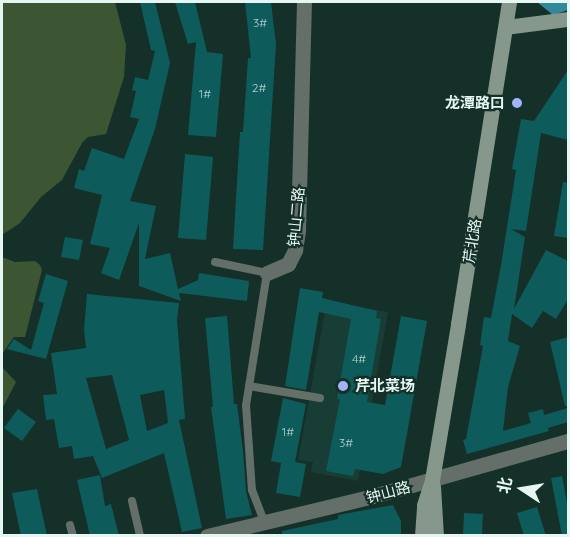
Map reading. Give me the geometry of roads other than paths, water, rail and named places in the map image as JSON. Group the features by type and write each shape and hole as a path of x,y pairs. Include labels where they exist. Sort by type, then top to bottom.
{"main road":[{"name":"芹北路","path":"422,536 424,505 432,480 509,2"},
{"path":"506,27 568,19"},
{"name":"芹北路","path":"432,480 436,536"}],"street":[{"name":"钟山二路","path":"267,273 288,264 295,250 298,230 304,2"},
{"name":"钟山路","path":"207,536 432,480 568,441"}],"lane":[{"path":"214,262 267,273 249,386 247,425 252,490 264,522"},
{"path":"249,386 320,398"},
{"path":"132,501 140,536"},
{"path":"70,525 73,536"}],"place":[{"name":"龙潭路口","path":"517,103"},
{"name":"芹北菜场","path":"343,386"}]}
